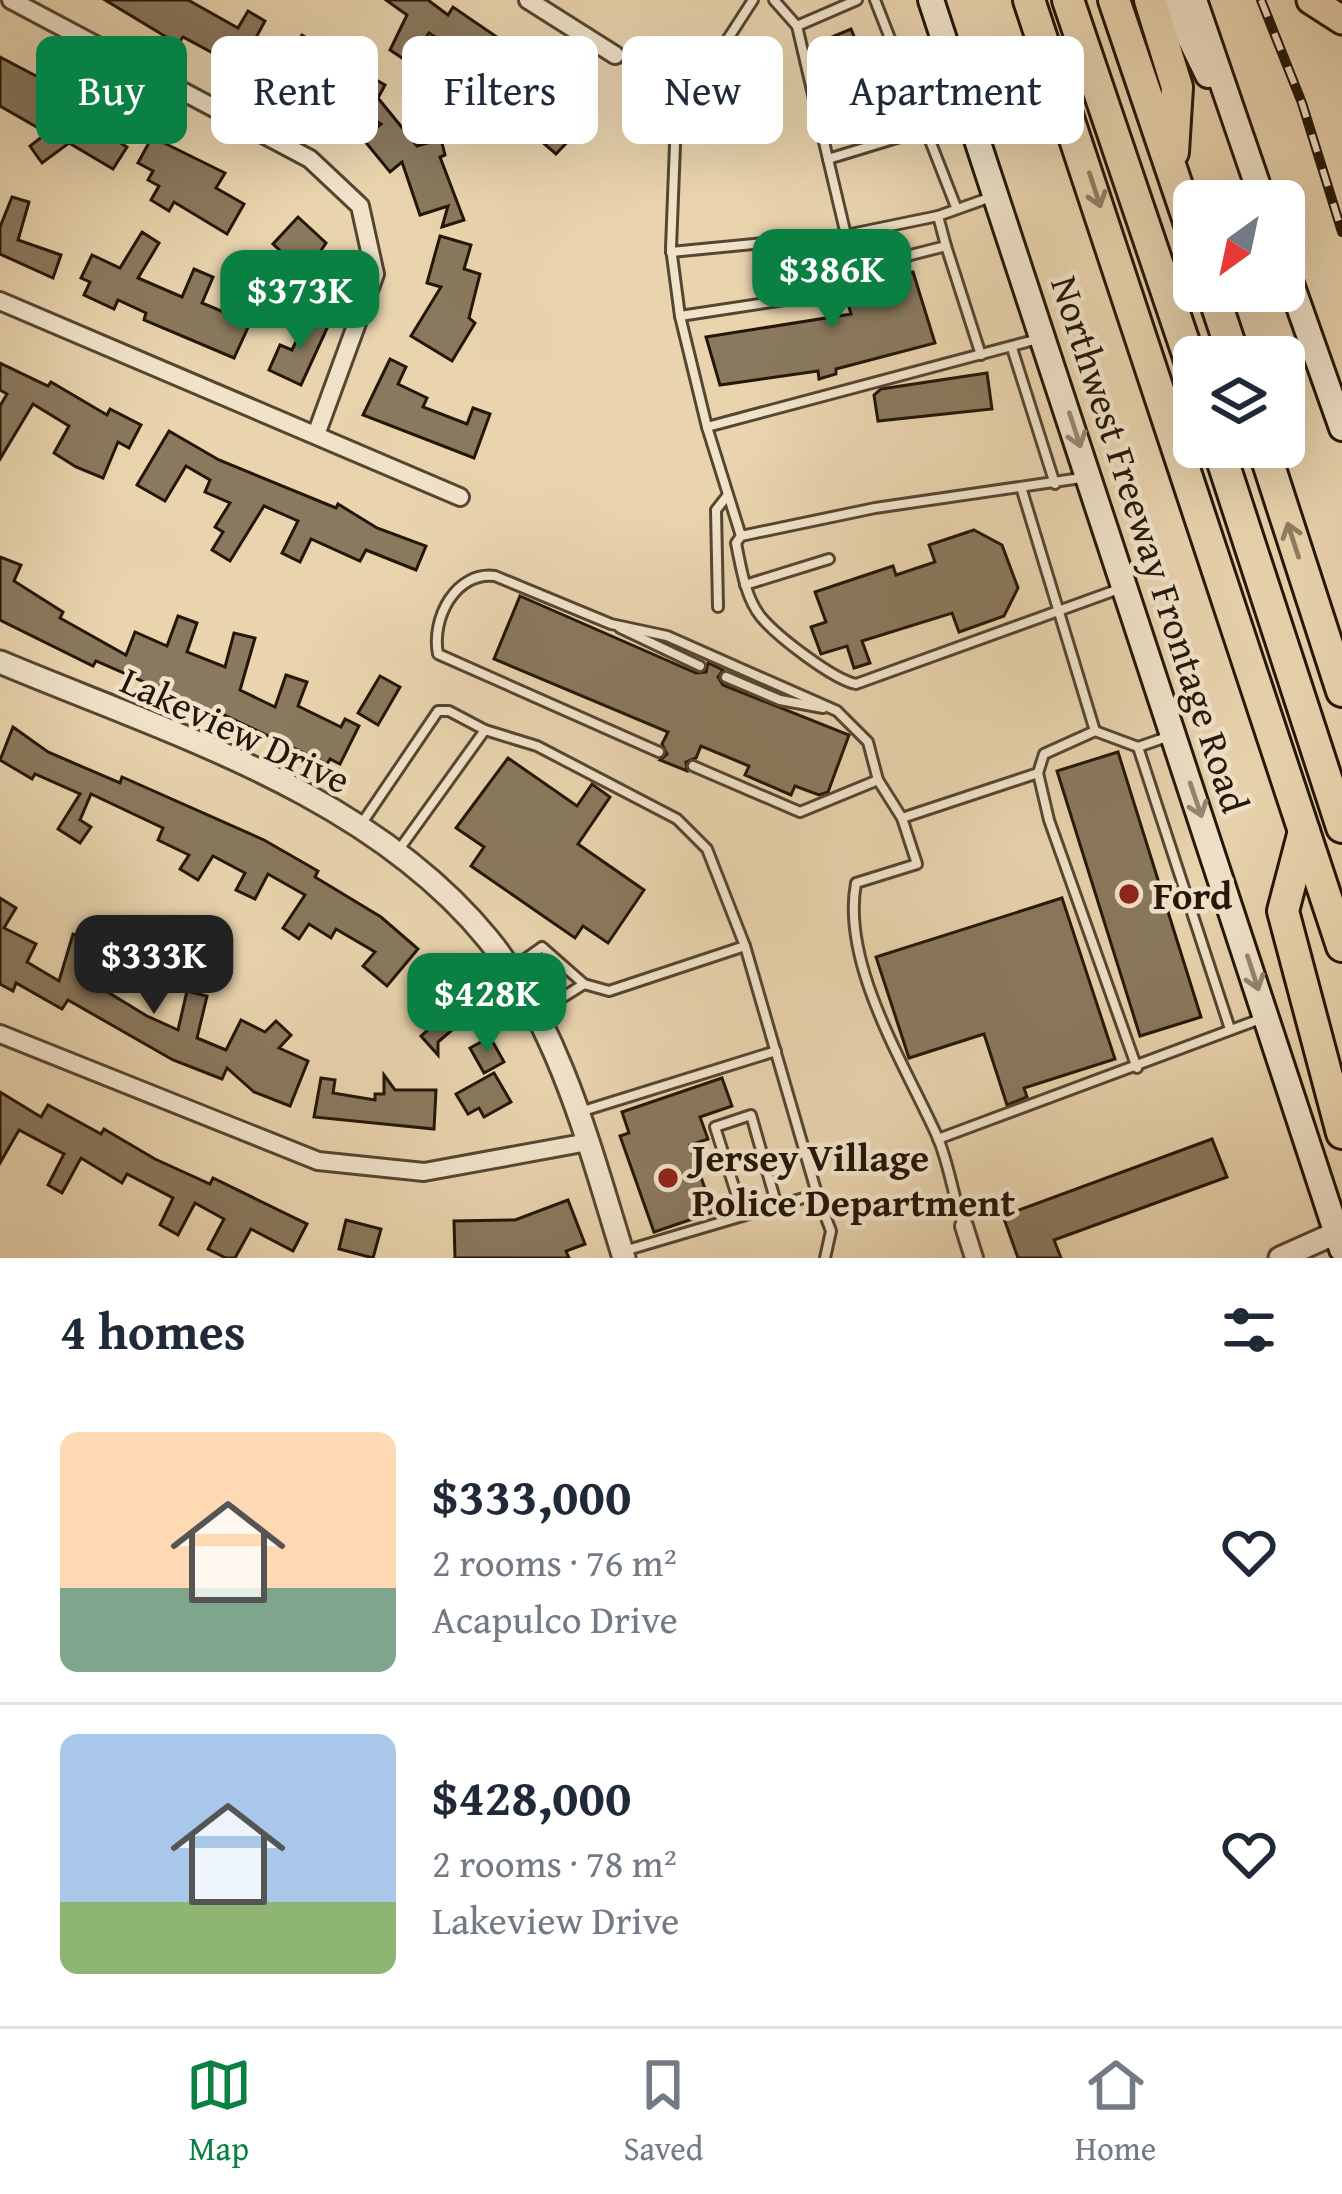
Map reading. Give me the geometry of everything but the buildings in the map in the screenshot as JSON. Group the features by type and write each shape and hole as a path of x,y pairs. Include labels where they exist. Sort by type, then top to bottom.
{"highway":[{"path":"1029,0 1342,946"},
{"path":"1068,0 1182,336"},
{"path":"1114,0 1175,180"},
{"path":"1159,6 1177,87 1172,170"},
{"path":"1225,468 1342,827"},
{"path":"1270,468 1342,692"},
{"path":"1304,831 1283,911 1342,1133"}],"main road":[{"name":"Northwest Freeway Frontage Road","path":"931,0 1339,1241"},
{"path":"1194,0 1256,180"},
{"path":"1311,0 1342,20"},
{"path":"1159,6 1242,134"},
{"path":"1301,312 1342,428"}],"street":[{"path":"11,0 310,159 360,206 375,274 317,432"},
{"path":"528,0 615,55"},
{"path":"0,301 317,432 460,497"},
{"name":"Lakeview Drive","path":"0,662 253,768 417,864 490,942 534,1016 588,1142 623,1255"},
{"path":"0,1034 318,1161 424,1172 588,1142"},
{"path":"964,1226 974,1258"},
{"path":"1280,1258 1339,1241"}],"lane":[{"path":"741,536 707,428 680,316 671,252 676,119 753,0"},
{"path":"774,0 797,26 846,235"},
{"path":"797,26 857,0"},
{"path":"875,0 888,36"},
{"path":"829,159 878,144"},
{"path":"929,144 956,207"},
{"path":"671,252 846,235 938,216 998,195"},
{"path":"938,216 981,355"},
{"path":"883,262 946,246"},
{"path":"680,316 805,297 847,274"},
{"path":"707,428 843,395 870,380 1045,337"},
{"path":"1012,348 1055,484"},
{"path":"1090,477 741,536 736,543 746,584 760,616 839,680 856,684 1126,586"},
{"path":"1021,487 1095,731"},
{"path":"718,607 716,510 728,495"},
{"path":"746,584 829,559"},
{"path":"659,752 438,654 436,641 458,584 475,573 494,576 700,666"},
{"path":"611,624 668,636 836,711 868,742 878,781 902,818 917,864 856,883 850,915 892,1041 938,1138 964,1226"},
{"path":"726,677 780,700 836,711"},
{"path":"359,828 438,711 537,746 677,819 706,849 745,946 831,1231 825,1258"},
{"path":"397,852 485,730"},
{"path":"1137,1068 1049,820 1038,773 1044,754 1095,731 1138,747 1174,735"},
{"path":"1138,747 1230,1029"},
{"path":"693,766 800,812 878,781"},
{"path":"902,818 1038,773"},
{"path":"508,971 542,946 584,984 610,991 745,946"},
{"path":"534,1016 584,984"},
{"path":"938,1138 1267,1016"},
{"path":"576,1113 776,1051"},
{"path":"743,1216 715,1127 751,1115 777,1206"},
{"path":"623,1255 818,1194"}],"railway":[{"path":"1261,0 1302,103 1342,232"}],"place":[{"name":"Ford","path":"1129,894"},
{"name":"Jersey Village Police Department","path":"668,1178"}]}
